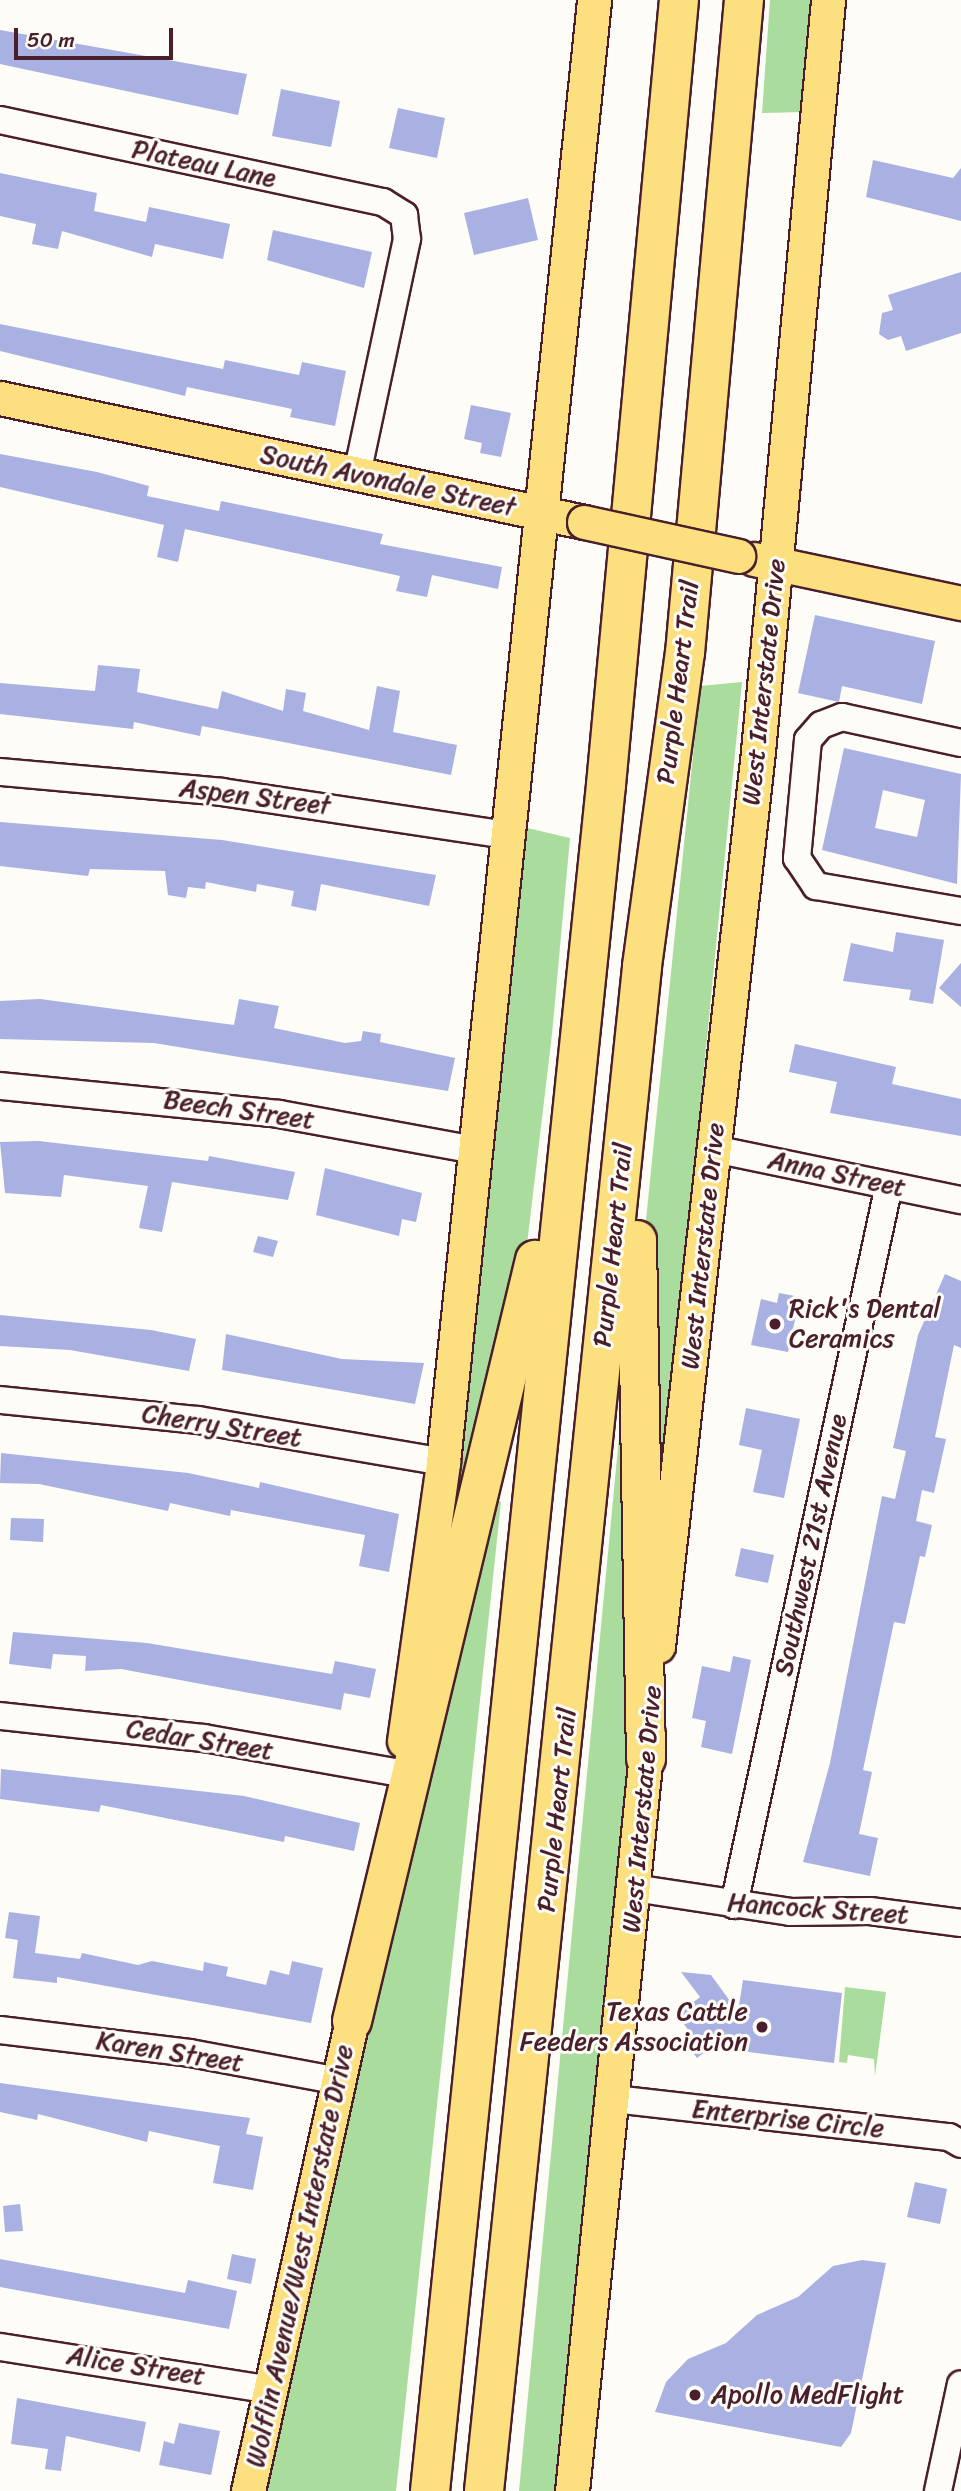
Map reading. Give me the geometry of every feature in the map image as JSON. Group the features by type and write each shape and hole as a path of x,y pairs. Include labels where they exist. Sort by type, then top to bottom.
{"highway":[{"name":"Purple Heart Trail","path":"430,2491 576,1077 679,0"},
{"name":"Purple Heart Trail","path":"484,2491 642,966 685,653 744,0"},
{"path":"642,966 635,1272 646,1759"},
{"path":"352,2021 504,1406 576,1077"}],"main road":[{"path":"352,2021 400,1773 443,1462 594,0"},
{"name":"West Interstate Drive","path":"572,2491 614,2099 646,1759 776,564 828,0"},
{"name":"South Avondale Street","path":"0,398 961,603"},
{"name":"Wolflin Avenue/West Interstate Drive","path":"248,2491 352,2021"}],"street":[{"name":"Plateau Lane","path":"0,120 383,202 404,215 407,239 357,475"},
{"path":"961,743 842,717 821,724 808,740 797,858 816,886 961,911"},
{"name":"Aspen Street","path":"0,772 222,792 508,835"},
{"name":"Beech Street","path":"0,1086 279,1114 476,1150"},
{"name":"Anna Street","path":"713,1149 961,1200"},
{"name":"Southwest 21st Avenue","path":"734,1905 890,1185"},
{"name":"Cherry Street","path":"0,1400 198,1420 443,1462"},
{"name":"Cedar Street","path":"0,1716 204,1738 400,1773"},
{"name":"Hancock Street","path":"635,1888 734,1905 961,1923"},
{"name":"Karen Street","path":"0,2030 190,2053 339,2081"},
{"name":"Enterprise Circle","path":"614,2099 949,2137 961,2144"},
{"name":"Alice Street","path":"0,2347 271,2390"},
{"path":"938,2491 961,2384"}],"green space":[{"path":"770,0 817,0 804,112 762,113"},
{"path":"742,682 658,1536 645,1230 700,686"},
{"path":"523,827 570,838 552,1034 523,1278 446,1578"},
{"path":"621,1416 630,1420 636,1738 555,2491 519,2491"},
{"path":"492,1498 501,1502 396,2491 262,2491 409,1834"},
{"path":"845,1987 886,1992 875,2076 874,2059 848,2055 847,2063 839,2062"}],"building":[{"path":"0,30 247,74 238,115 0,64"},
{"path":"281,89 340,101 331,147 272,136"},
{"path":"398,108 445,118 437,158 389,148"},
{"path":"873,160 953,178 961,168 961,221 866,197"},
{"path":"0,173 97,193 94,211 146,222 149,207 230,224 223,259 155,244 152,257 62,231 58,249 32,244 36,224 0,216"},
{"path":"528,198 538,240 474,255 464,213"},
{"path":"273,230 372,252 364,288 267,260"},
{"path":"961,272 961,333 906,351 901,336 888,340 879,334 882,313 893,310 888,295"},
{"path":"0,324 223,369 225,360 299,375 302,362 346,371 335,426 290,417 292,409 187,387 185,396 0,351"},
{"path":"471,405 511,413 501,457 480,453 482,443 464,439"},
{"path":"0,454 97,472 149,486 147,496 219,511 221,501 383,534 380,544 502,567 498,589 432,575 427,597 396,591 400,576 185,529 178,562 157,557 164,525 0,487"},
{"path":"815,615 935,641 922,704 842,686 839,702 798,693"},
{"path":"98,665 140,669 137,692 218,709 222,691 283,711 286,689 306,693 303,711 369,730 377,686 400,691 393,732 457,745 451,775 202,726 200,736 134,722 133,729 0,714 0,683 95,691"},
{"path":"844,748 961,774 957,884 822,850","holes":["883,790 925,800 917,837 875,828"]},
{"path":"0,822 222,840 436,875 429,906 321,884 316,911 291,906 294,891 257,884 256,892 206,882 205,889 188,887 186,898 168,895 165,871 90,869 88,876 0,866"},
{"path":"896,932 944,940 933,1004 909,1000 911,990 843,981 851,943 893,952"},
{"path":"961,963 961,1007 939,988"},
{"path":"40,999 234,1025 239,999 279,1006 274,1028 345,1043 361,1041 363,1031 381,1034 380,1042 455,1058 448,1091 154,1043 0,1039 0,1001"},
{"path":"795,1044 896,1067 892,1084 961,1099 961,1136 830,1113 837,1082 789,1072"},
{"path":"39,1141 208,1161 209,1156 295,1172 288,1200 172,1182 162,1232 139,1228 148,1186 64,1175 61,1197 5,1193 0,1142"},
{"path":"325,1168 422,1193 416,1222 402,1219 399,1236 316,1215"},
{"path":"258,1236 278,1241 273,1257 253,1252"},
{"path":"945,1274 961,1281 961,1348 954,1345 935,1437 946,1439 934,1493 922,1490 916,1521 932,1525 925,1557 920,1556 905,1624 894,1622 863,1770 872,1772 859,1834 878,1838 870,1876 803,1862 830,1763 882,1496 895,1499 906,1451 893,1448 918,1335"},
{"name":"Rick's Dental Ceramics","path":"779,1293 800,1297 788,1352 751,1345 761,1299 777,1303"},
{"path":"0,1315 151,1330 196,1339 189,1371 70,1350 0,1346"},
{"path":"226,1334 342,1359 424,1363 415,1404 222,1370"},
{"path":"746,1408 800,1419 784,1498 753,1492 762,1450 739,1445"},
{"path":"1,1453 188,1473 259,1488 260,1482 399,1514 389,1572 359,1566 365,1535 231,1510 230,1516 170,1503 168,1511 39,1484 0,1483"},
{"path":"11,1518 44,1519 43,1542 10,1540"},
{"path":"741,1548 774,1555 768,1583 735,1576"},
{"path":"13,1632 147,1643 332,1674 335,1661 376,1669 370,1698 344,1693 341,1710 121,1669 85,1671 86,1656 53,1654 51,1669 9,1664"},
{"path":"733,1656 751,1660 732,1754 701,1747 706,1721 692,1718 702,1666 730,1672"},
{"path":"1,1769 244,1796 360,1823 354,1851 285,1836 284,1842 101,1805 99,1812 0,1799"},
{"path":"9,1912 40,1916 35,1953 80,1959 82,1953 138,1965 152,1961 203,1971 204,1962 228,1967 226,1976 266,1985 270,1970 289,1975 292,1961 323,1968 311,2023 57,1977 57,1983 13,1978 18,1940 5,1938"},
{"name":"Texas Cattle Feeders Association","path":"681,1972 711,1975 738,2012 743,1980 842,1993 834,2063 711,2047 697,2058 687,2045 695,2039 677,2015 700,1997"},
{"path":"0,2083 250,2118 246,2134 263,2137 253,2190 213,2183 220,2146 149,2131 147,2142 38,2114 37,2120 0,2112"},
{"path":"915,2182 947,2189 940,2224 907,2217"},
{"path":"20,2204 23,2231 5,2232 3,2206"},
{"path":"232,2254 256,2259 251,2284 227,2279"},
{"path":"0,2259 185,2293 188,2280 237,2291 229,2329 0,2287"},
{"path":"862,2260 886,2263 851,2433 841,2447 655,2412 666,2382 688,2359 726,2343 757,2315 798,2297 833,2266"},
{"path":"17,2398 146,2422 140,2452 66,2436 61,2471 45,2469 48,2449 11,2444"},
{"path":"179,2423 220,2431 211,2475 159,2465 164,2441 174,2444"}],"place":[{"name":"Rick's Dental Ceramics","path":"775,1324"},
{"name":"Texas Cattle Feeders Association","path":"762,2027"},
{"name":"Apollo MedFlight","path":"695,2395"}]}
